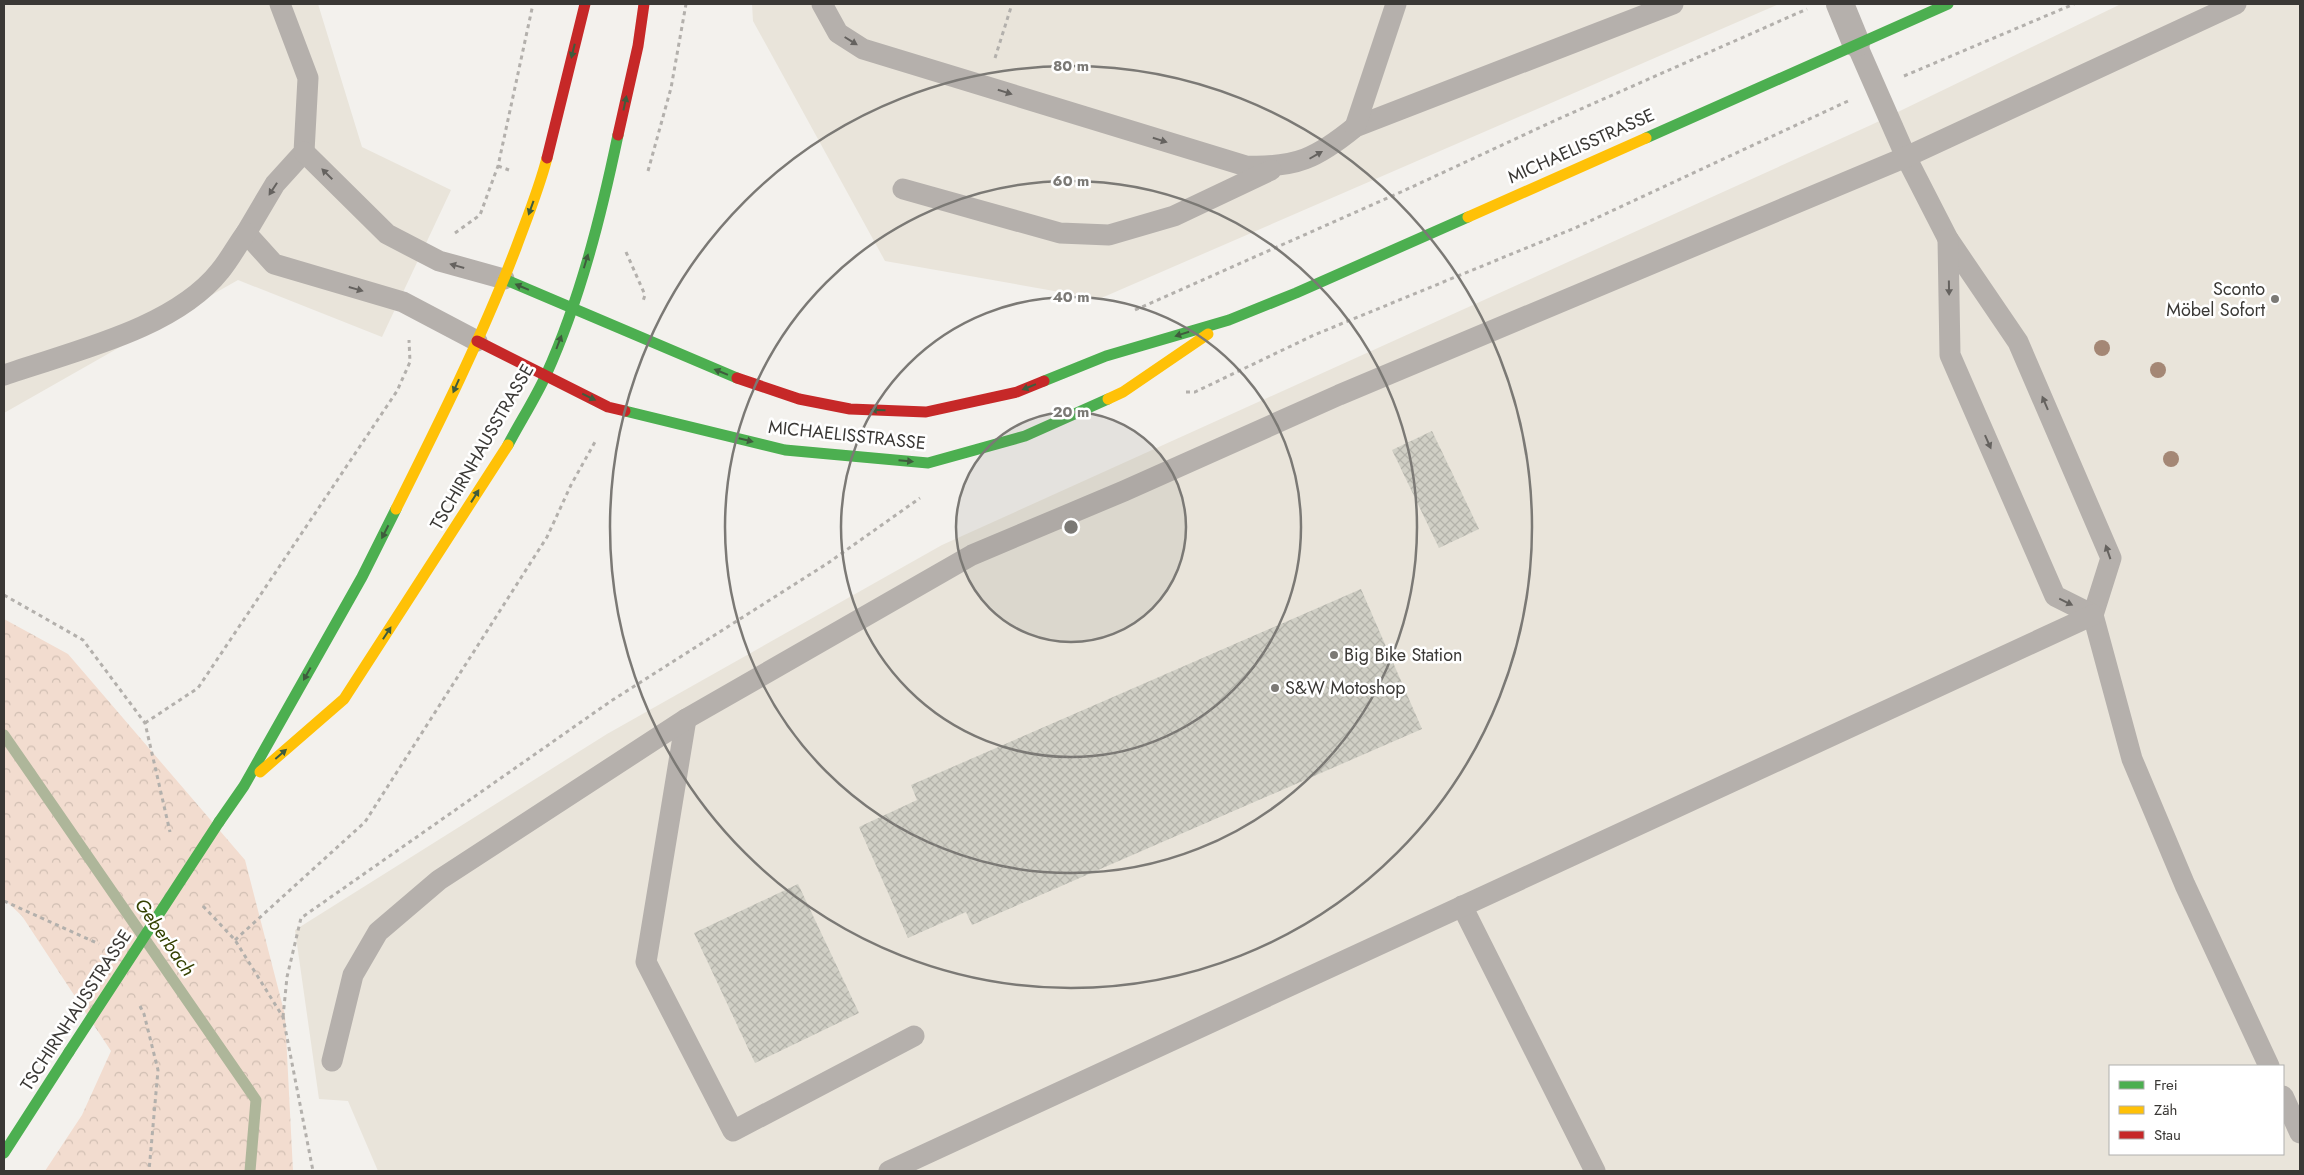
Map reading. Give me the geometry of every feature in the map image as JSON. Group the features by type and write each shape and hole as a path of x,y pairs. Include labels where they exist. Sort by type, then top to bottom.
{"main road":[{"name":"TSCHIRNHAUSSTRASSE","path":"4,1153 68,1052 244,786 362,577 443,416 504,279 547,160 585,4"},
{"name":"TSCHIRNHAUSSTRASSE","path":"244,786 344,698 505,450 546,376 572,307 604,201 638,46 644,4"},
{"name":"MICHAELISSTRASSE","path":"504,279 750,384 799,399 850,409 926,412 1017,392 1106,356 1229,320 1296,293 1856,43 1948,4"},
{"name":"MICHAELISSTRASSE","path":"476,341 608,407 785,450 928,463 1025,436 1123,392 1229,320"}],"street":[{"path":"1840,4 1856,43"}],"lane":[{"path":"4,375 150,325 185,304 220,272 275,184 304,152 308,78 280,4"},
{"path":"822,4 838,33 863,49 1246,166 1275,168"},
{"path":"1355,127 1396,4"},
{"path":"903,189 1060,233 1109,235 1174,216 1275,168 1307,160 1334,144 1355,127 1673,4"},
{"path":"332,1061 353,975 378,932 439,880 686,719 972,555 1124,491 1339,395 1906,157 2236,4"},
{"path":"1856,43 1906,157 1948,239 2018,342 2111,558 2093,615 2132,759 2185,885 2269,1065"},
{"path":"304,152 387,234 439,261 504,279"},
{"path":"246,232 274,264 403,302 476,341"},
{"path":"1948,239 1950,355 2055,596 2093,615"},
{"path":"890,1171 2093,615"},
{"path":"686,719 646,962 733,1130 914,1036"},
{"path":"1462,906 1595,1171"},
{"path":"2284,1098 2300,1133"}],"path":[{"path":"448,237 480,215 498,166 533,4"},
{"path":"647,173 671,88 686,4"},
{"path":"1177,392 1194,392 1314,335 1575,228 1876,88 2074,4"},
{"path":"1130,312 1810,8"},
{"path":"628,245 626,253 645,295 642,306"},
{"path":"145,722 198,688 397,391 410,362 408,334"},
{"path":"234,940 365,822 547,537 570,486 598,437"},
{"path":"313,1171 283,1018 287,977 302,918 611,701 828,563 925,494 928,463"},
{"path":"4,595 82,640 145,722 172,837"},
{"path":"202,905 234,940 283,1018"}],"shaded area":[{"path":"4,4 318,4 362,147 451,190 382,337 238,280 4,413"},
{"path":"752,4 1779,4 1099,299 885,261 753,21"},
{"path":"2121,4 2300,4 2300,1171 378,1171 348,1101 319,1099 295,930 607,734 942,545 1871,125"}],"green space":[{"path":"4,619 68,654 245,860 285,1015 293,1171 45,1171 82,1115 111,1051 22,916 4,899"}],"building":[{"path":"1432,431 1479,529 1439,548 1392,450"},
{"path":"1361,589 1422,729 972,925 966,912 908,938 859,827 917,800 911,785"},
{"path":"798,884 859,1013 755,1063 694,933"}],"waterway":[{"name":"Geberbach","path":"4,735 256,1100 250,1171"}],"traffic: fast":[{"path":"1646,138 1948,4"},
{"path":"508,445 546,375 569,317 597,227 618,135"},
{"path":"1044,381 1106,356 1229,320 1296,293 1468,217"},
{"path":"504,279 737,378"},
{"path":"625,411 785,450 928,463 1025,436 1108,399"},
{"path":"219,822 244,786 362,577 396,509"},
{"path":"69,1052 219,822"},
{"path":"4,1153 69,1052"}],"traffic: slow":[{"path":"1468,217 1646,138"},
{"path":"396,509 444,412 489,314 529,215 547,158"},
{"path":"1108,399 1123,392 1208,334"},
{"path":"260,772 344,699 508,445"}],"traffic: jam":[{"path":"547,158 585,4"},
{"path":"618,135 638,46 644,4"},
{"path":"477,341 608,407 625,411"},
{"path":"737,378 799,399 850,409 926,412 1017,392 1044,381"}],"place":[{"name":"Sconto Möbel Sofort","path":"2275,299"},
{"name":"Big Bike Station","path":"1334,655"},
{"name":"S&W Motoshop","path":"1275,688"}]}
